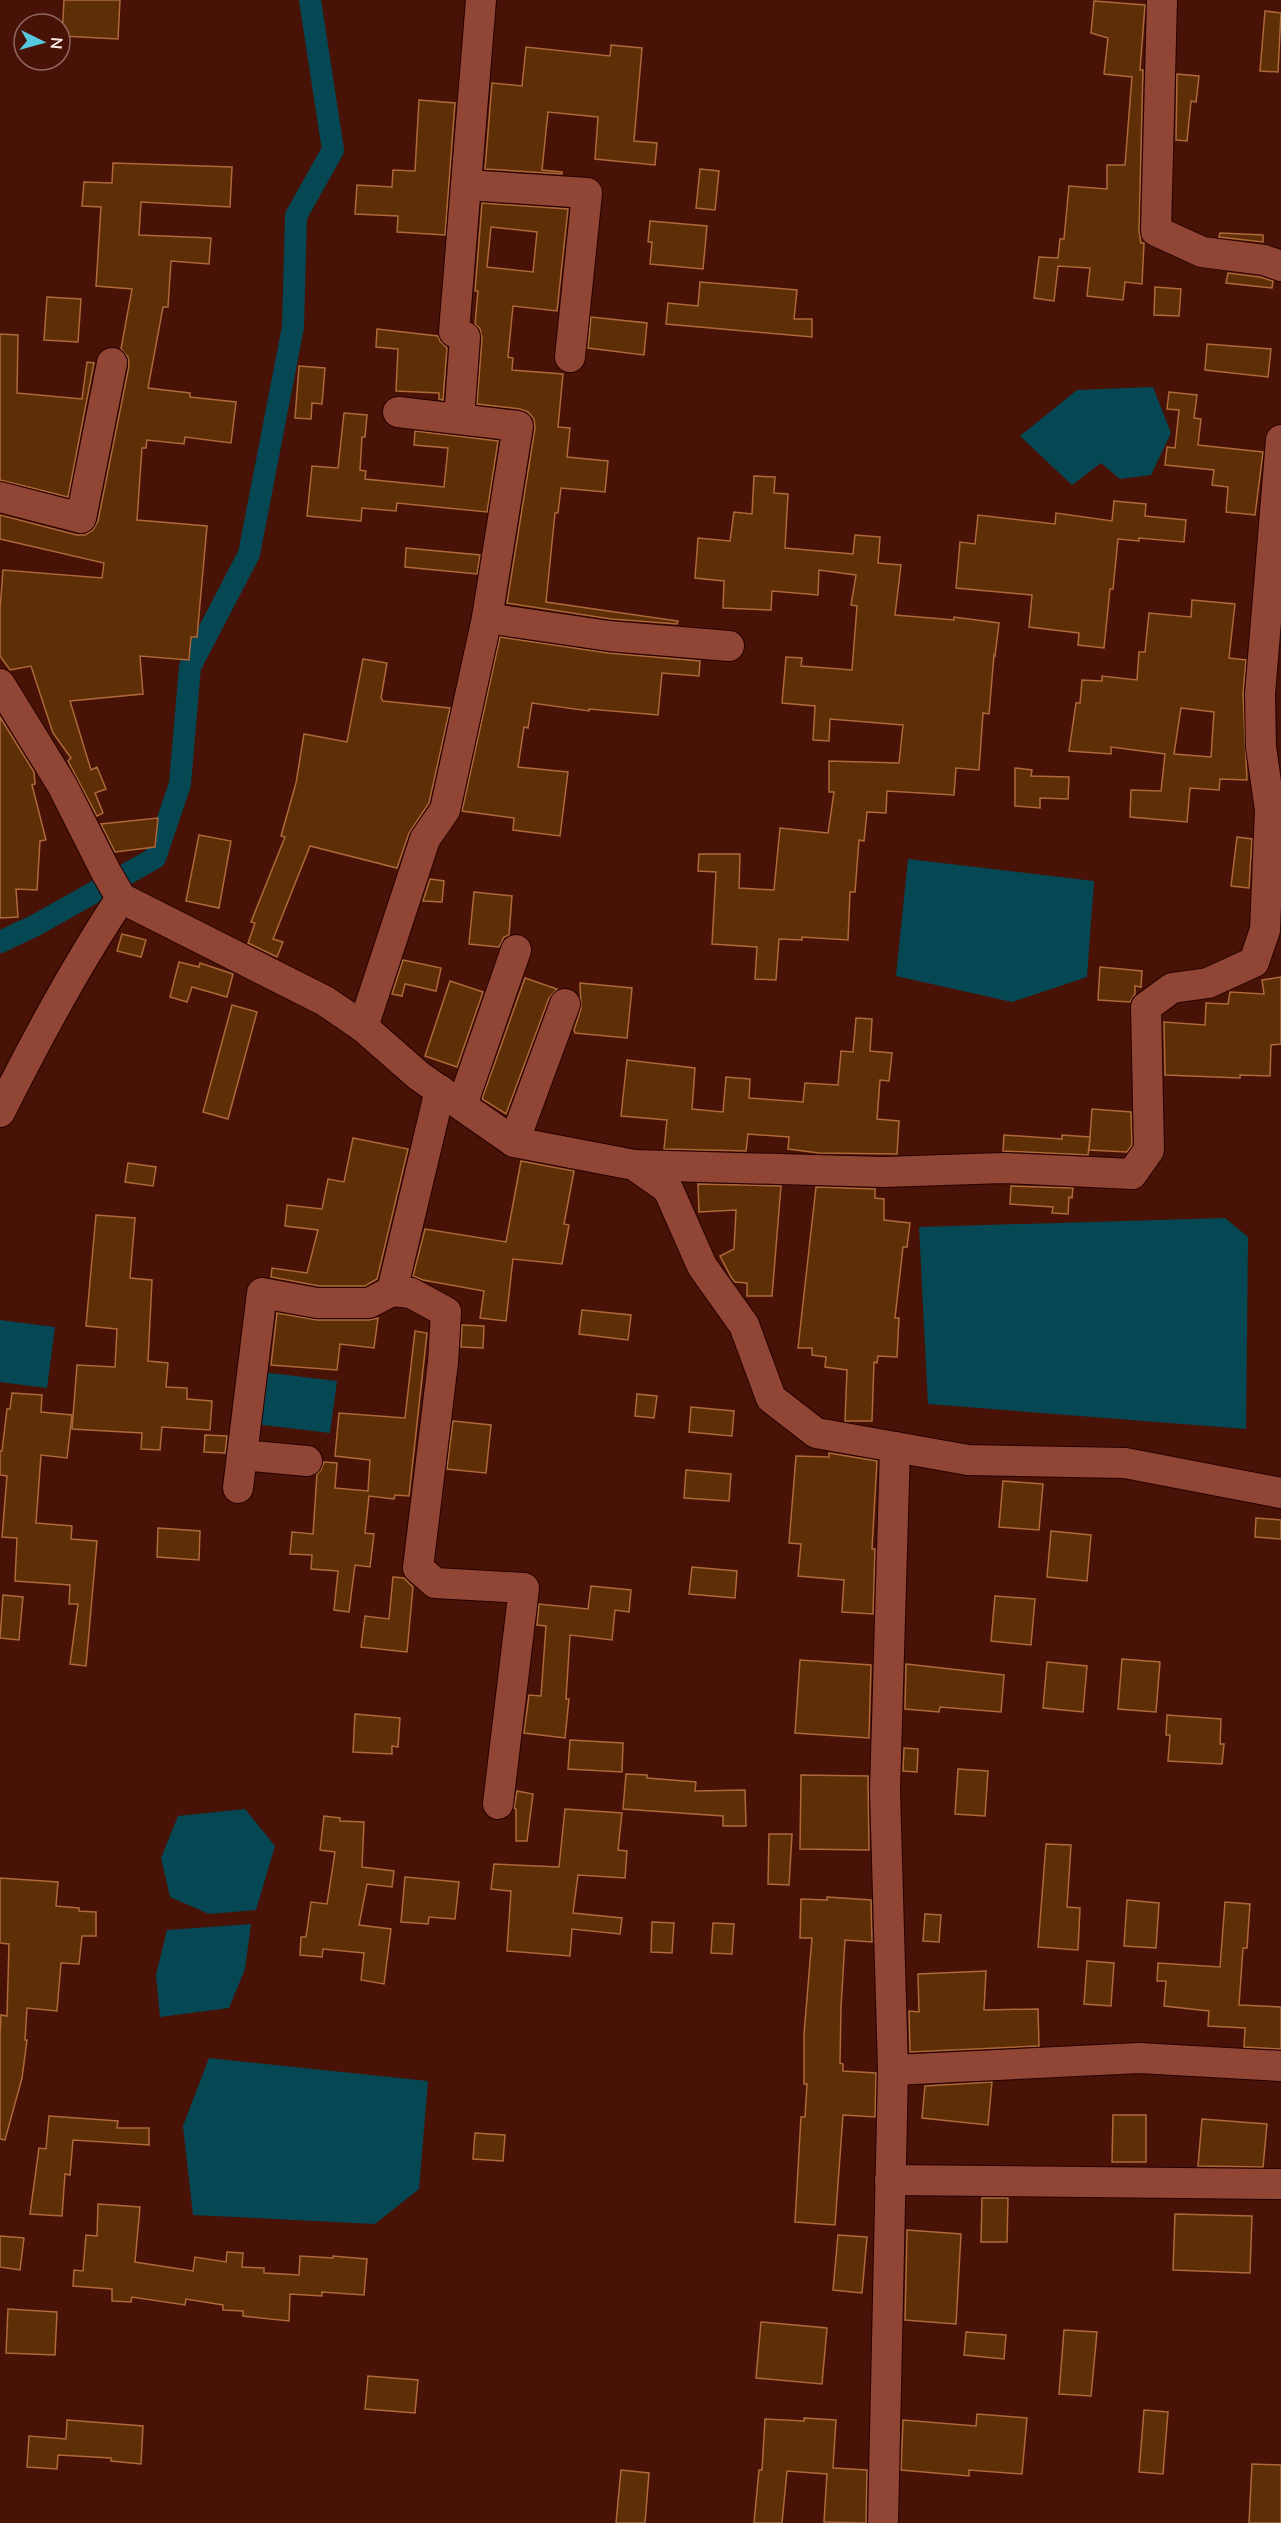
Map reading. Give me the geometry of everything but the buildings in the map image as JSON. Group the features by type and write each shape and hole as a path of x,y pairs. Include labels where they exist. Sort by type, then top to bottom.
{"street":[{"path":"459,419 465,337 454,332 481,0"},
{"path":"1162,0 1156,231 1202,252 1264,260 1281,266"},
{"path":"467,185 587,193 570,357"},
{"path":"0,497 81,518 112,363"},
{"path":"363,1027 425,839 445,810 487,618 518,426 398,412"},
{"path":"0,684 62,785 114,886 325,1001 363,1027 419,1076 514,1142 634,1165 883,1172 1004,1168 1132,1174 1149,1150 1146,1007 1172,988 1208,983 1254,963 1265,930 1275,810 1261,747 1260,694 1281,440"},
{"path":"487,618 609,636 729,646"},
{"path":"0,1112 43,1025 88,948 114,886"},
{"path":"392,1291 451,1097 516,950"},
{"path":"514,1142 565,1004"},
{"path":"634,1165 668,1189 702,1266 744,1325 771,1398 816,1433 968,1460 1125,1463 1281,1493"},
{"path":"238,1488 262,1293 317,1303 369,1303 392,1291 411,1293 446,1312 443,1362 418,1568 435,1582 524,1588 498,1804"},
{"path":"883,2523 893,2070 885,1791 895,1447"},
{"path":"242,1455 307,1461"},
{"path":"893,2070 1139,2058 1281,2066"},
{"path":"890,2180 1281,2184"}],"water":[{"path":"1153,387 1171,433 1151,475 1120,479 1101,463 1072,485 1020,436 1077,390"},
{"path":"908,859 1094,881 1087,977 1012,1002 896,976"},
{"path":"1225,1218 1248,1237 1246,1429 928,1404 919,1227"},
{"path":"0,1320 55,1327 47,1388 0,1382"},
{"path":"262,1372 337,1381 330,1433 255,1424"},
{"path":"245,1809 275,1846 256,1910 209,1914 170,1897 161,1858 178,1816"},
{"path":"251,1924 245,1969 229,2008 160,2017 156,1975 167,1930"},
{"path":"209,2058 428,2081 419,2189 375,2224 193,2215 183,2126"}],"waterway":[{"path":"0,942 36,925 155,858 180,784 190,667 249,554 293,327 296,216 333,150 310,0"}]}
